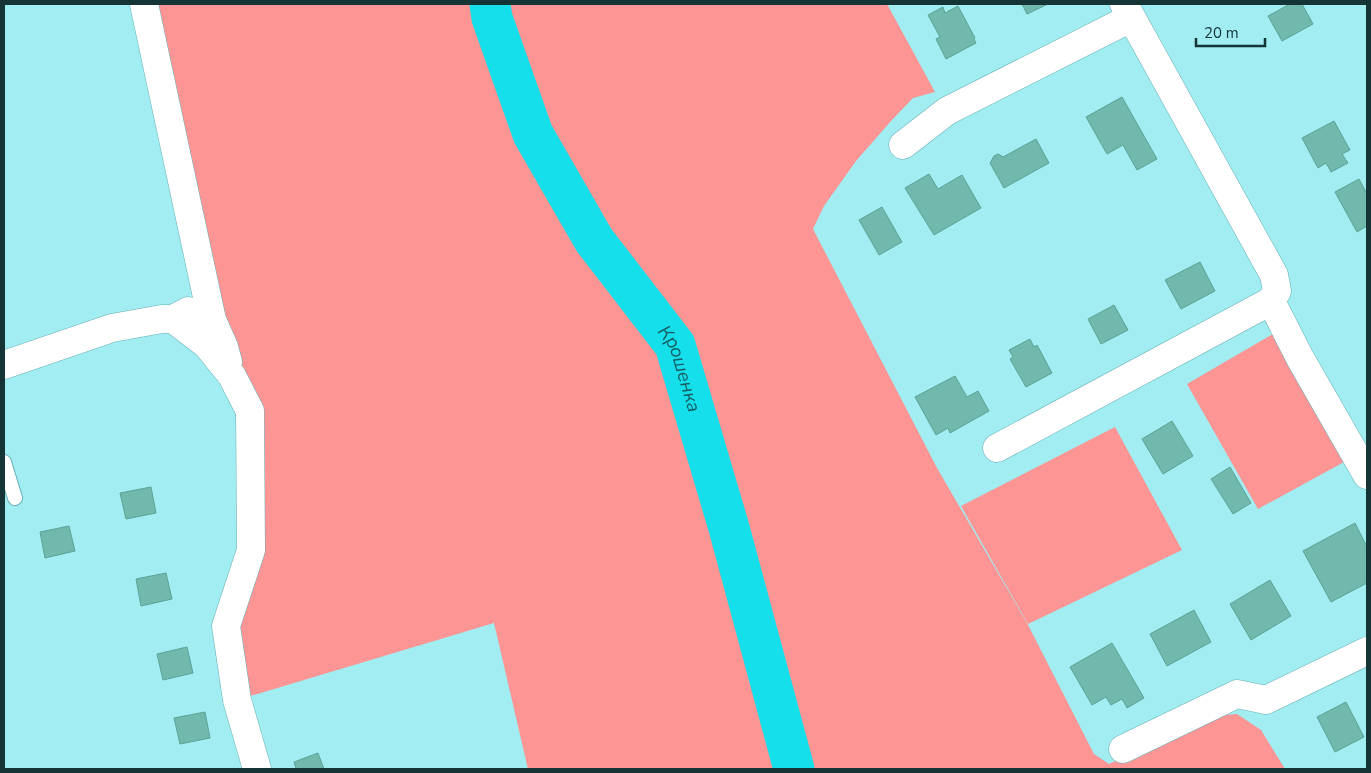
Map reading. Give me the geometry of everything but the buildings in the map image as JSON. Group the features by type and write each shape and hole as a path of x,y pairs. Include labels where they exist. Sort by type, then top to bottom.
{"street":[{"path":"144,4 212,320 224,347 232,376"},
{"path":"903,145 947,110 1128,11 1231,194 1274,275 1278,291 1271,301 997,448"},
{"path":"4,365 112,328 162,319 173,319 195,307 204,280"},
{"path":"1271,301 1300,358 1367,474"},
{"path":"173,319 207,345 232,376 250,411 251,550 226,626 237,700 257,769"},
{"path":"1123,749 1237,694 1266,700 1367,651"}],"lane":[{"path":"4,462 15,498"}],"shaded area":[{"path":"144,4 887,4 935,92 913,98 891,121 856,161 824,206 813,229 937,468 1027,623 1094,754 1109,764 1213,716 1237,714 1261,730 1285,769 528,769 494,623 237,700 226,626 251,550 250,411 232,376"},
{"path":"1273,334 1344,462 1258,509 1187,384"},
{"path":"1115,427 1182,550 1028,624 961,506"}],"waterway":[{"name":"Крошенка","path":"490,4 492,18 533,134 594,240 675,345 729,528 794,769"}]}
